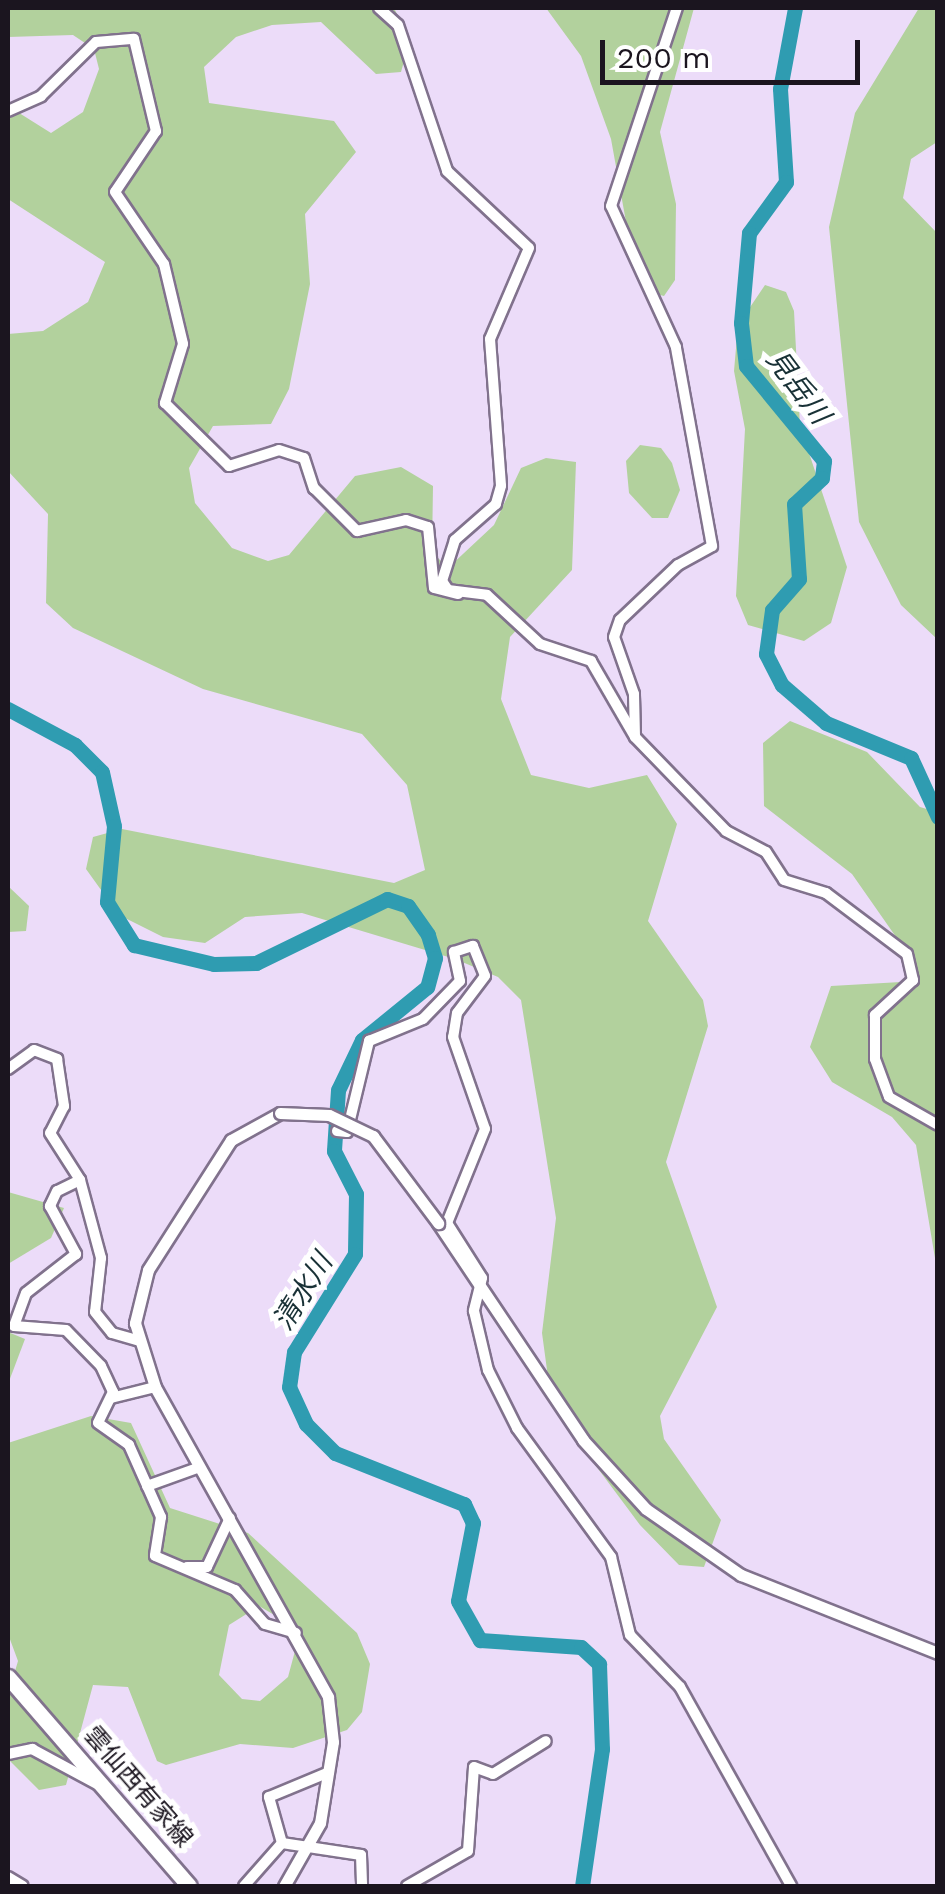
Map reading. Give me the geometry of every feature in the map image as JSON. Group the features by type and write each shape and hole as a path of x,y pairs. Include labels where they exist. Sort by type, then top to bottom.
{"main road":[{"name":"雲仙西有家線","path":"8,1677 112,1787 189,1886"}],"street":[{"path":"379,8 398,25 447,172 528,248 490,339 501,486 443,565 448,590 487,594 553,651 592,661 635,737 726,831 766,852 784,880 826,892 906,954 913,980 875,1015 875,1058 889,1098 938,1124"},
{"path":"635,737 634,694 614,636 620,620 678,564 712,546 676,347 612,206 677,8"},
{"path":"8,112 41,96 96,42 134,39 156,130 115,192 164,264 183,344 165,403 229,466 279,450 304,458 314,488 357,531 418,521 433,539 434,588 441,597 463,592"},
{"path":"337,1131 348,1132 369,1041 423,1019 460,981 454,952 473,946 485,976 457,1013 453,1038 486,1129 447,1223 482,1278 474,1311 499,1395 611,1557 630,1635 680,1686 791,1886"},
{"path":"8,1069 34,1050 57,1060 64,1106 50,1133 80,1180 102,1258 95,1312 112,1333 137,1340"},
{"path":"284,1886 315,1842 329,1772 328,1697 296,1633 155,1387 137,1340 140,1290 180,1214 231,1140 280,1113 329,1115 373,1136 438,1223 479,1293 616,1480 685,1540 780,1594 938,1653"},
{"path":"80,1180 56,1191 50,1206 76,1254 26,1294 13,1320 66,1330 101,1366 112,1398"},
{"path":"155,1387 112,1398 98,1423 129,1445 161,1517 152,1550 166,1561 235,1590 266,1624 296,1633"},
{"path":"147,1486 200,1467"},
{"path":"166,1561 207,1567 230,1518"},
{"path":"408,1886 468,1851 474,1767 493,1774 546,1741"},
{"path":"8,1754 32,1749 112,1787"},
{"path":"282,1843 268,1797 329,1772"},
{"path":"244,1886 282,1843 315,1842 361,1855 362,1886"},
{"path":"430,1874 434,1886"},
{"path":"8,1876 24,1886"}],"green space":[{"path":"8,8 394,8 410,40 401,72 376,74 321,22 272,25 236,37 204,67 209,103 334,121 356,152 305,214 310,284 289,389 271,424 213,426 189,468 195,503 232,548 268,561 289,555 355,476 401,467 433,486 432,552 448,568 494,525 521,468 546,458 576,462 572,570 510,637 501,699 531,775 589,788 647,775 677,824 648,921 703,1000 708,1026 666,1162 717,1307 660,1416 664,1439 721,1520 704,1567 679,1565 640,1525 552,1407 542,1333 556,1218 521,1000 498,977 455,959 302,913 245,917 205,943 163,937 119,915 86,869 93,837 122,829 394,883 425,870 407,785 362,734 203,689 73,628 46,603 48,514 8,471 8,334 43,331 88,302 105,262 8,199 8,106 51,133 83,112 99,69 94,49 73,35 8,37"},
{"path":"546,8 694,8 660,132 676,204 675,280 664,296 644,291 636,277 611,139 581,56"},
{"path":"919,8 937,8 937,142 911,159 903,198 937,233 937,639 901,605 859,522 829,227 855,113"},
{"path":"765,285 786,292 794,311 800,426 847,567 831,623 804,641 748,625 736,596 745,429 734,371 738,325"},
{"path":"640,445 661,448 672,463 680,490 668,518 652,518 629,493 626,461"},
{"path":"790,721 867,752 920,807 937,812 937,1270 916,1145 892,1117 832,1082 810,1047 831,986 901,982 911,978 910,957 852,874 764,806 763,743"},
{"path":"8,886 29,906 26,931 8,932"},
{"path":"8,1192 64,1208 51,1238 8,1264"},
{"path":"8,1332 25,1339 8,1384"},
{"path":"91,1416 131,1423 170,1508 248,1533 357,1633 370,1664 362,1712 347,1730 293,1748 240,1744 166,1765 157,1761 128,1687 93,1685 66,1785 39,1790 9,1760 8,1695 18,1661 8,1634 8,1443","holes":["259,1606 293,1626 295,1651 288,1677 260,1701 242,1699 219,1675 229,1625"]}],"waterway":[{"name":"見岳川","path":"795,8 780,89 786,182 749,233 741,323 746,366 824,461 822,478 794,504 799,579 772,610 766,654 782,685 826,723 911,758 938,817"},
{"name":"清水川","path":"8,709 75,745 102,772 114,826 107,902 134,945 214,964 256,963 387,899 408,906 428,935 435,958 427,987 362,1040 338,1090 334,1151 356,1194 355,1254 294,1352 289,1387 306,1424 335,1453 464,1504 473,1523 458,1601 480,1640 581,1647 599,1664 602,1749 582,1886"}]}
